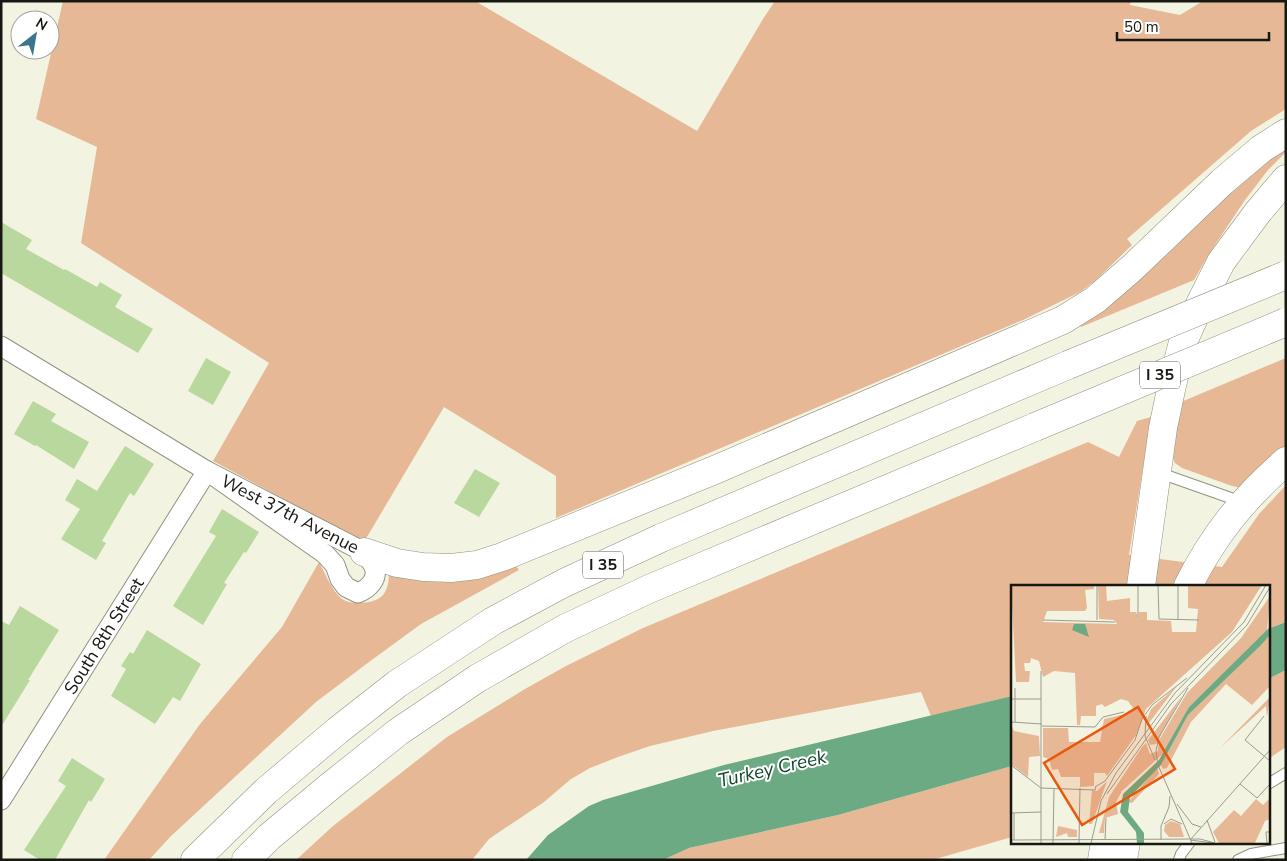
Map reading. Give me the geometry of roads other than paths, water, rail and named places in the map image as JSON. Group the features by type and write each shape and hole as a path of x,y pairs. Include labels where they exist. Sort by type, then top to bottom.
{"highway":[{"path":"364,552 397,563 423,567 451,568 477,565 502,558 717,469 1063,320 1096,300 1222,182 1261,149 1286,133"},
{"path":"1141,585 1163,428 1183,342 1221,262 1258,212 1286,179"},
{"name":"I 35","path":"195,860 266,791 337,731 397,684 493,621 564,583 661,538 1068,365 1286,275"},
{"name":"I 35","path":"246,860 269,837 398,732 478,678 566,628 649,589 1286,322"},
{"path":"1188,585 1200,561 1225,524 1262,483 1286,461"},
{"path":"1102,860 1105,844"},
{"path":"1123,860 1126,844"}],"street":[{"name":"West 37th Avenue","path":"1,346 207,471 325,554 335,565 340,579 346,587 358,593 366,590 376,574 374,567 364,552 207,471"},
{"name":"South 8th Street","path":"1,800 207,471"}],"lane":[{"path":"1157,472 1244,502"},
{"path":"1270,783 1286,773"},
{"path":"1179,860 1188,844"},
{"path":"1238,860 1251,854 1286,848"}],"water":[{"path":"1286,622 1286,670 1270,678 1270,628"},
{"name":"Turkey Creek","path":"1011,696 1011,766 838,815 689,848 663,860 526,860 548,835 589,806 603,800 724,765"}]}
